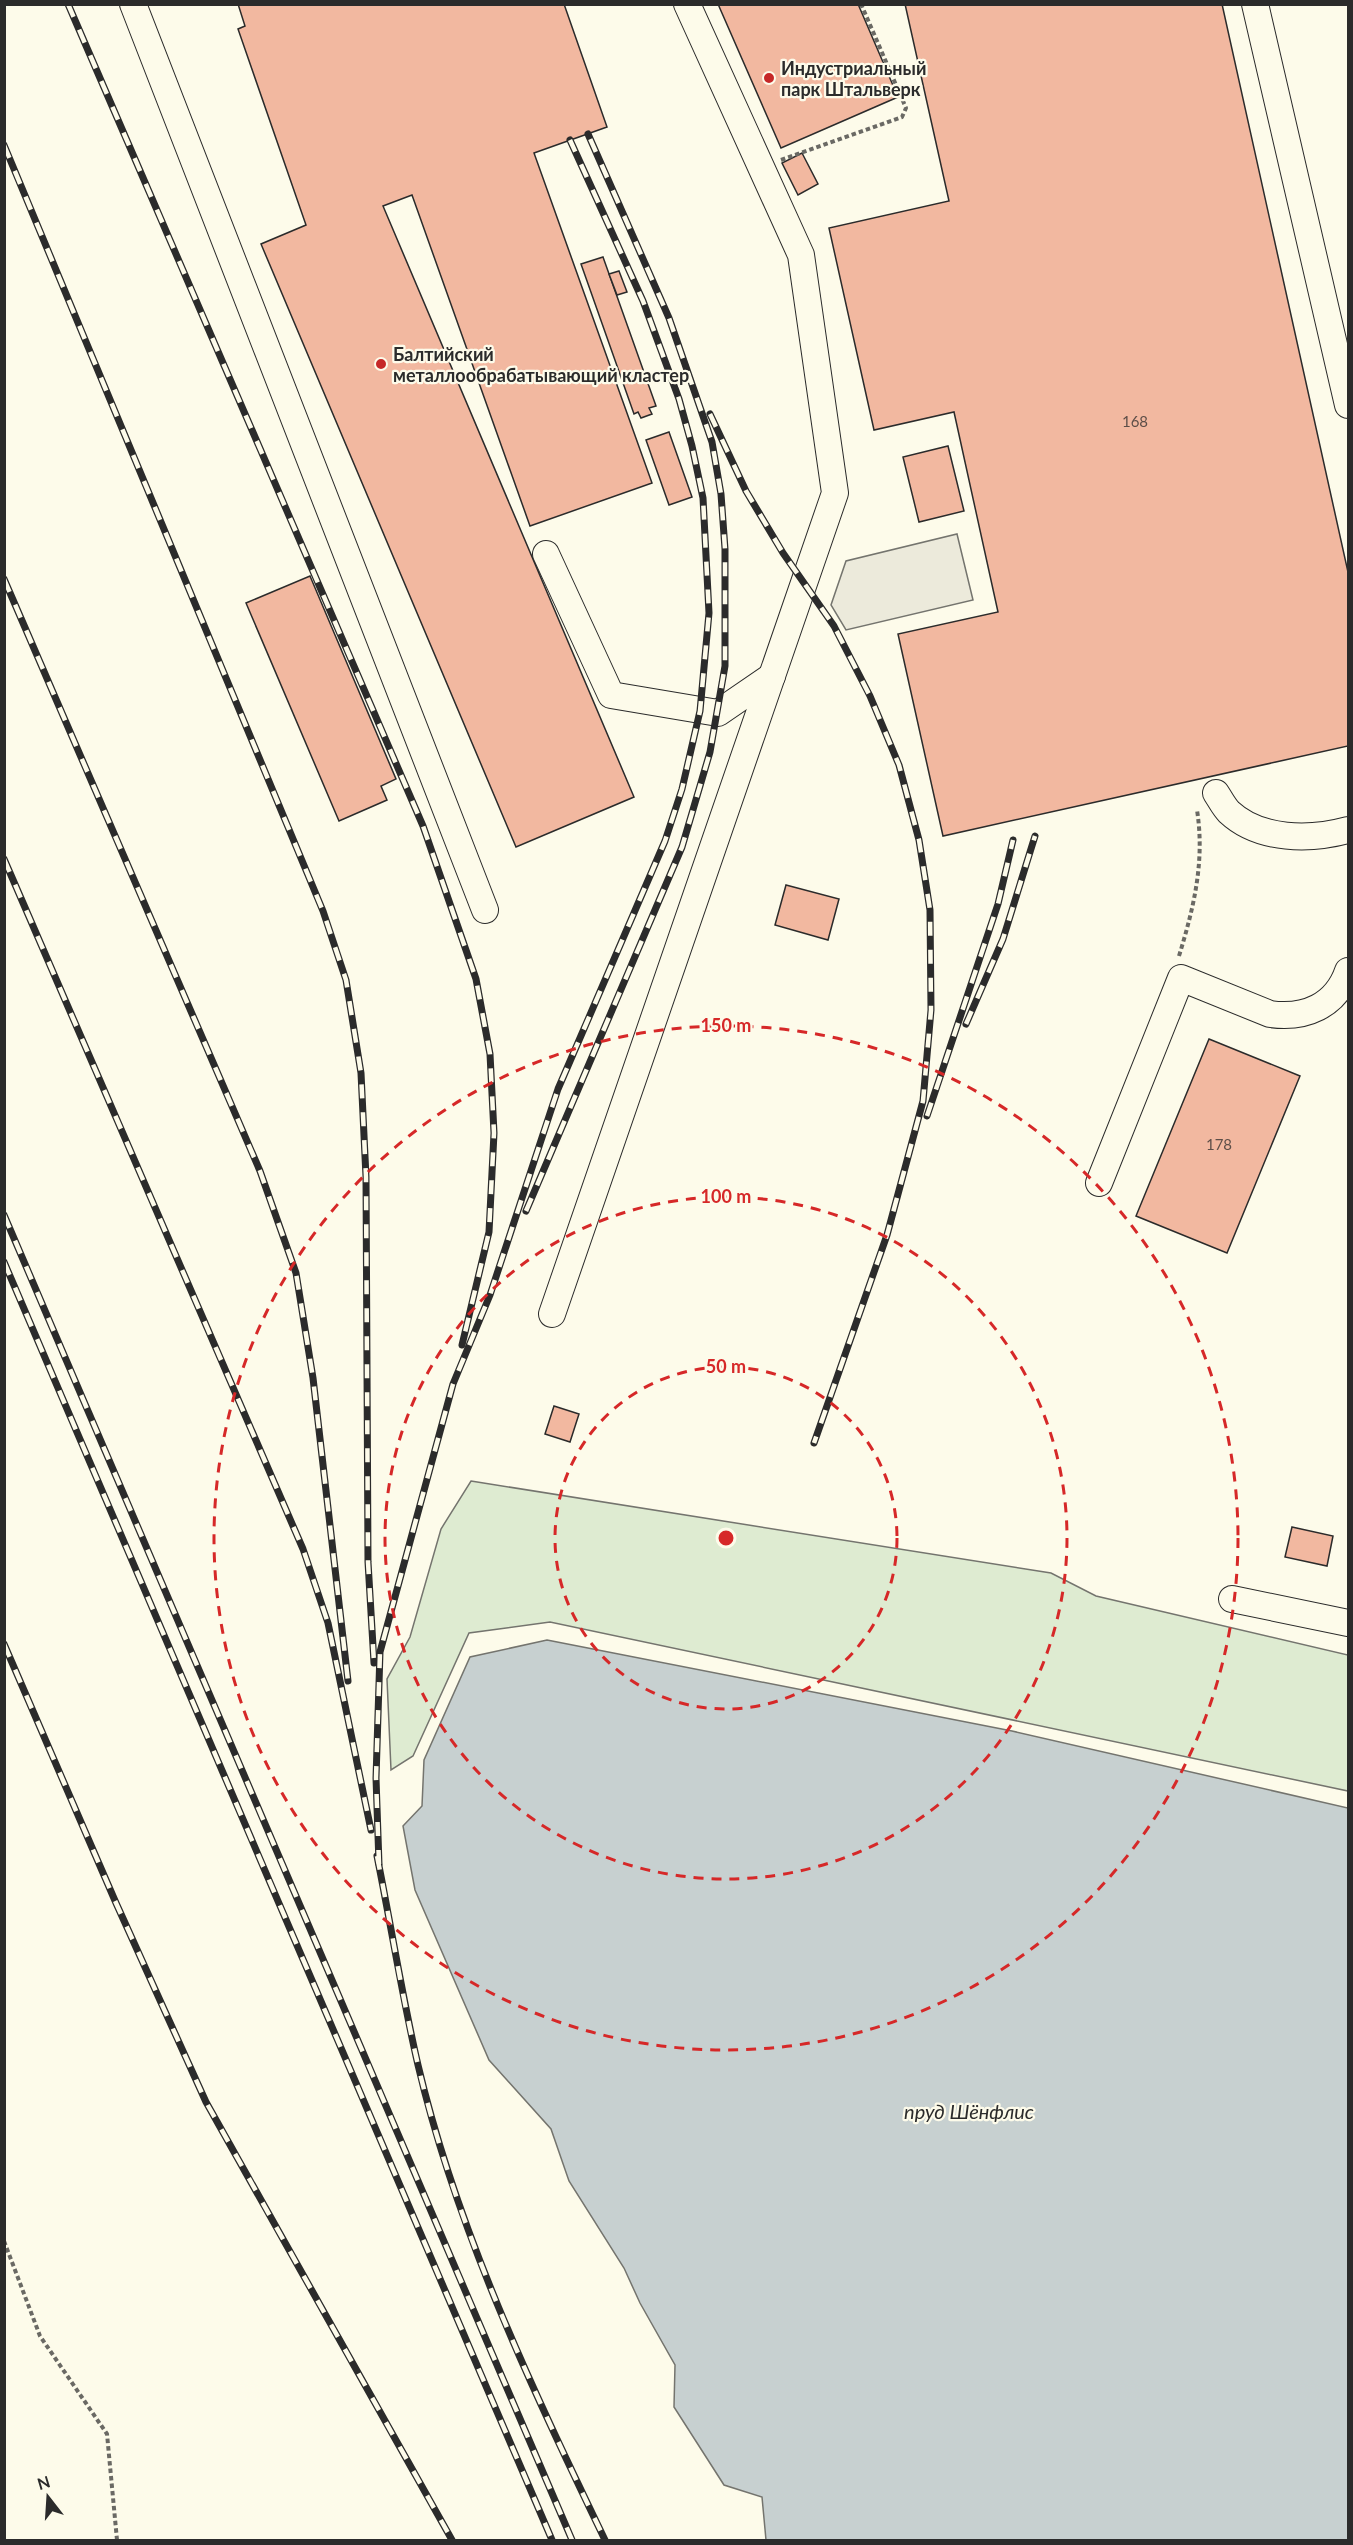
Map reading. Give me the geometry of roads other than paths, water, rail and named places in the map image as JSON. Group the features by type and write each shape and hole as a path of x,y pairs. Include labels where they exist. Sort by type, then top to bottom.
{"lane":[{"path":"133,4 484,910"},
{"path":"552,1314 835,493 801,255 687,4"},
{"path":"1255,4 1348,405"},
{"path":"546,554 611,695 718,713 772,676"},
{"path":"1207,801 1250,825 1272,833 1308,837 1348,830"},
{"path":"1099,1183 1182,978 1270,1014 1292,1016 1315,1010 1329,1001 1340,989 1348,971"},
{"path":"1232,1599 1348,1623"}],"water":[{"name":"пруд Шёнфлис","path":"547,1640 1012,1731 1348,1808 1348,2540 766,2540 762,2497 724,2485 674,2407 675,2365 640,2303 624,2268 569,2181 551,2129 489,2060 415,1890 403,1826 422,1806 424,1760 470,1657"}],"railway":[{"path":"68,4 423,826 476,979 490,1054 494,1133 489,1232 462,1345"},
{"path":"526,1211 682,847 710,752 725,666 725,549 721,494 712,442 669,318 588,134"},
{"path":"379,1864 376,1778 380,1652 453,1384 490,1295 558,1089 665,841 682,789 700,711 709,613 703,498 692,446 679,399 643,301 570,140"},
{"path":"4,145 323,911 346,980 361,1073 366,1177 368,1562 374,1663"},
{"path":"710,414 746,491 783,553 834,626 870,696 899,765 919,840 930,910 931,1010 923,1101 887,1235 814,1443"},
{"path":"4,579 260,1171 296,1273 313,1378 348,1681"},
{"path":"966,1024 1003,939 1035,836"},
{"path":"927,1116 998,904 1013,840"},
{"path":"4,859 303,1549 328,1623 371,1830"},
{"path":"4,1215 572,2540"},
{"path":"4,1262 552,2540"},
{"path":"4,1644 116,1903 206,2102 452,2540"},
{"path":"377,1856 418,2065 453,2188 524,2367 605,2540"}],"place":[{"name":"Индустриальный парк Штальверк","path":"769,78"},
{"name":"Балтийский металлообрабатывающий кластер","path":"381,364"}]}
